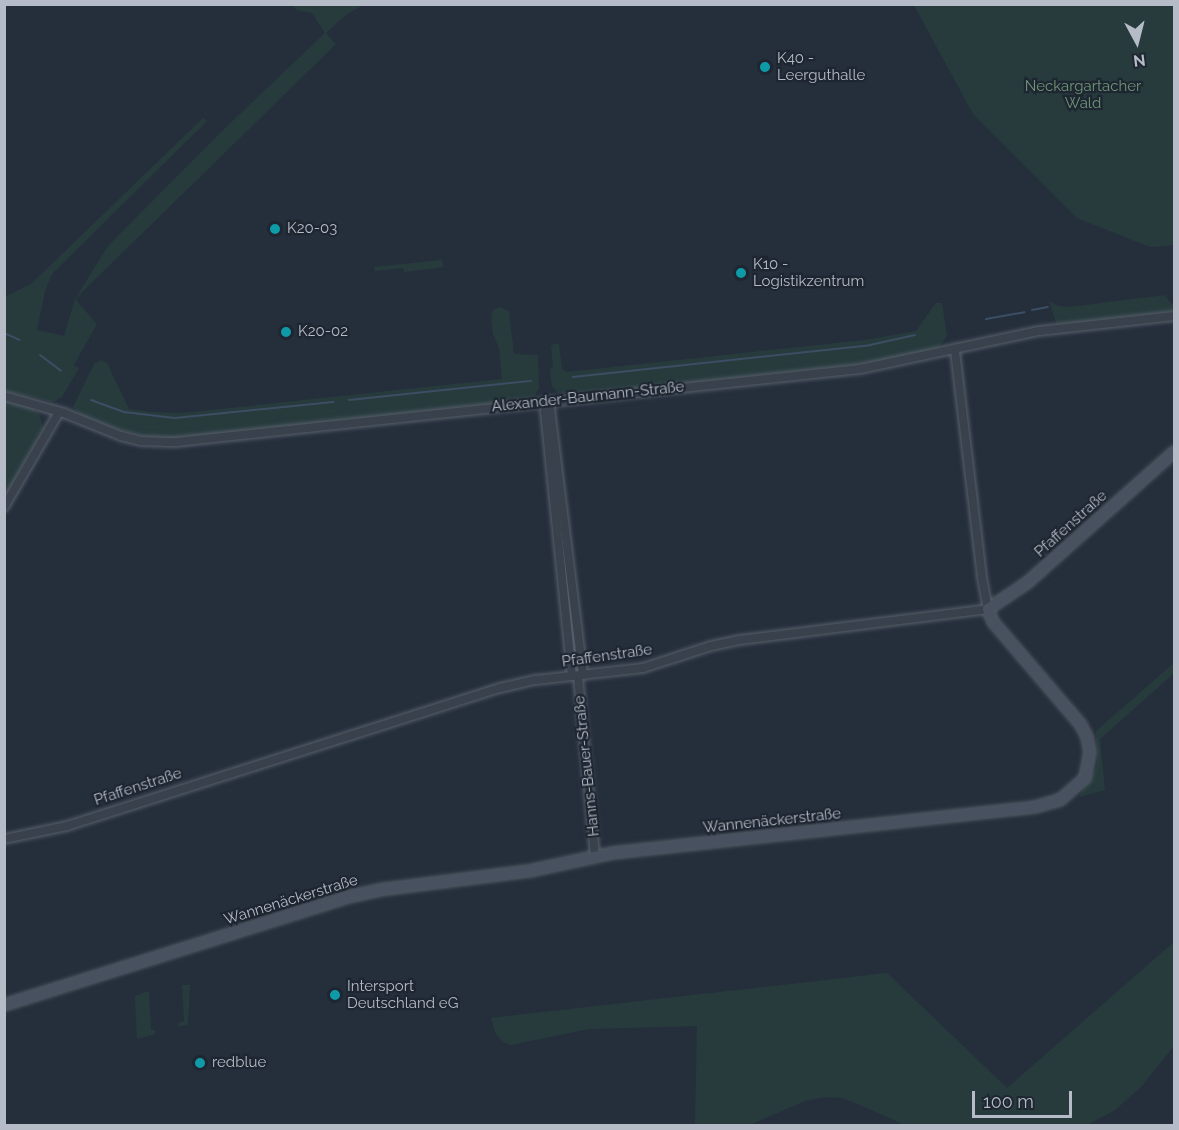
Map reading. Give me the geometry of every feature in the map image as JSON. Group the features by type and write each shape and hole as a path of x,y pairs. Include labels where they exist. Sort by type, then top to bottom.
{"street":[{"name":"Alexander-Baumann-Straße","path":"4,396 59,412 121,436 141,441 176,442 860,369 906,362 955,349 1067,327 1174,316"},
{"name":"Wannenäckerstraße","path":"4,1005 352,896 529,871 596,855 1035,807 1050,804 1069,795 1085,778 1090,752 1087,737 1081,725 993,622 988,609 982,577 955,349"},
{"name":"Hanns-Bauer-Straße","path":"549,401 545,411 560,512 596,855"},
{"path":"4,507 59,412"},
{"name":"Pfaffenstraße","path":"4,839 67,826 500,688 643,668 711,646 740,640 988,609 1027,583 1174,452"}],"green space":[{"path":"291,5 363,5 346,15 326,33 336,44 75,299 108,246 220,133 325,33 312,13 297,10"},
{"name":"Neckargartacher Wald","path":"914,5 1174,5 1174,245 1150,247 1077,218 973,114"},
{"path":"203,118 207,121 52,274 45,291 37,330 64,336 75,299 97,324 74,365 79,368 62,397 53,402 5,391 5,297 31,284"},
{"path":"442,260 444,267 404,272 403,268 375,271 374,267"},
{"path":"1165,295 1171,304 1174,303 1174,311 1057,325 1049,301 1059,306 1069,307"},
{"path":"936,303 942,303 947,336 938,348 921,354 850,365 636,389 558,393 552,386 550,368 553,368 551,347 553,344 559,344 562,369 567,372 865,340 916,331"},
{"path":"500,307 509,311 514,354 538,355 539,388 533,399 177,439 152,438 99,424 81,415 73,407 94,364 101,360 107,363 129,409 152,412 182,413 502,379 499,348 493,334 491,315 494,309"},
{"path":"5,400 25,405 39,413 43,427 5,498"},
{"path":"1174,663 1174,673 1100,739 1105,790 1079,797 1097,766 1096,731"},
{"path":"1174,942 1174,1046 1141,1087 1115,1110 1087,1125 905,1125 842,1098 824,1097 805,1101 749,1125 695,1125 697,1026 589,1029 511,1045 503,1042 496,1034 491,1018 887,973 1007,1088"},
{"path":"182,985 190,985 188,1024 179,1027 178,1023 184,1021"},
{"path":"149,991 151,1030 155,1030 155,1034 137,1039 135,996"}],"waterway":[{"path":"1032,310 1048,307"},
{"path":"986,319 1024,312"},
{"path":"4,333 20,340"},
{"path":"573,377 870,345 915,335"},
{"path":"40,355 61,371"},
{"path":"349,400 531,381"},
{"path":"91,400 124,412 175,418 333,402"}],"place":[{"name":"K40 - Leerguthalle","path":"765,67"},
{"name":"K20-03","path":"275,229"},
{"name":"K10 - Logistikzentrum","path":"741,273"},
{"name":"K20-02","path":"286,332"},
{"name":"Intersport Deutschland eG","path":"335,995"},
{"name":"redblue","path":"200,1063"}]}
